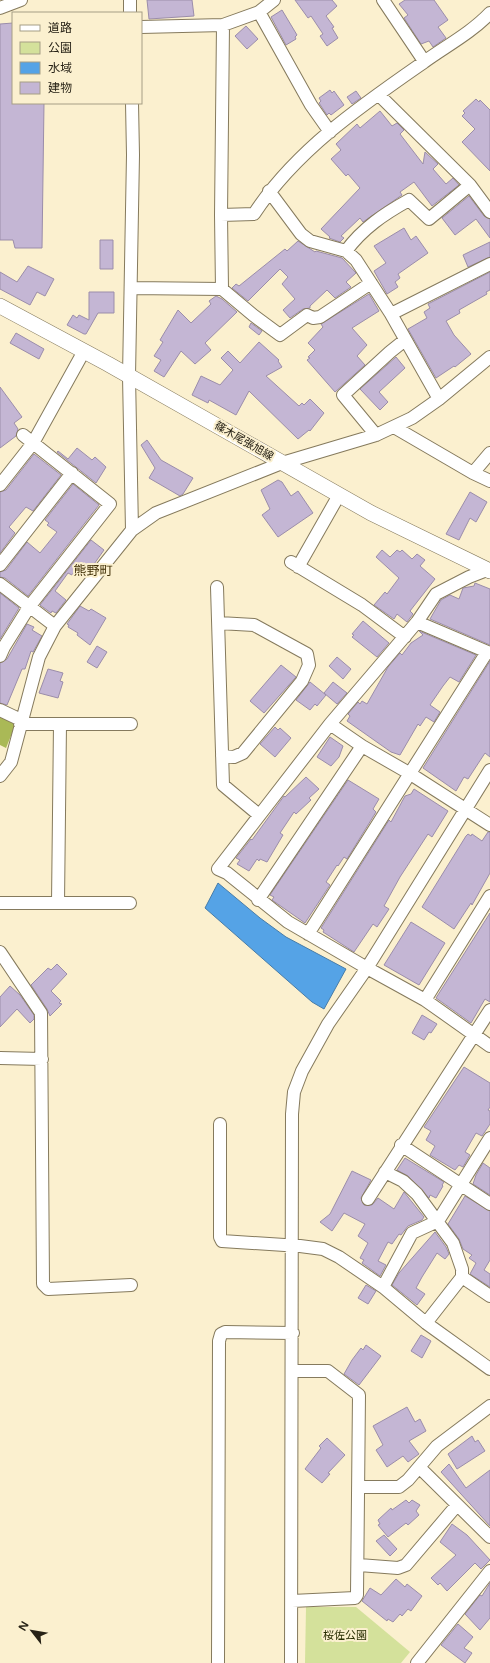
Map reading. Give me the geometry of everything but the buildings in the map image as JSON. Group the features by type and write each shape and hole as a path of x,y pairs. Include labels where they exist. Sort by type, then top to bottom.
{"main road":[{"name":"篠木尾張旭線","path":"0,306 84,350 339,495 413,535 488,571"}],"street":[{"path":"0,8 21,0"},
{"path":"130,0 130,12"},
{"path":"142,27 223,25 259,12 274,0"},
{"path":"382,0 424,61"},
{"path":"259,12 310,105 330,132"},
{"path":"221,215 254,214 269,191 314,144 424,61 478,25 490,13"},
{"path":"222,289 221,215 223,25"},
{"path":"378,95 470,185 490,212"},
{"path":"132,104 133,155 129,376 132,530"},
{"path":"346,251 358,235 385,214 409,200 429,219 470,185"},
{"path":"269,191 306,238 310,241 346,251 356,260 391,314 439,399"},
{"path":"391,314 490,264"},
{"path":"131,288 222,289 280,335 307,315 313,318 320,317 371,283"},
{"path":"376,436 343,395 405,340"},
{"path":"0,485 33,443 84,350"},
{"path":"0,776 11,762 39,657 55,626 132,530 156,514 282,463 376,436 412,418 439,399 490,357"},
{"path":"394,426 473,473 490,480"},
{"path":"0,656 29,607 110,504 23,435"},
{"path":"473,473 490,454"},
{"path":"0,565 72,473"},
{"path":"339,495 295,565 362,605 405,637"},
{"path":"488,571 469,576 436,594 417,622 330,724 218,869 227,873 258,900 288,922 425,1000 490,1046"},
{"path":"0,584 55,626"},
{"path":"217,587 223,785 259,815"},
{"path":"308,934 409,773 489,652 417,622"},
{"path":"219,623 254,625 307,654 309,665 302,681 243,753 234,756 222,756"},
{"path":"0,710 21,722 60,724 131,724"},
{"path":"58,903 60,724"},
{"path":"330,724 362,746 409,773 490,825"},
{"path":"258,900 362,746"},
{"path":"291,1663 293,1371 292,1114 294,1092 302,1071 328,1024 367,968 490,770"},
{"path":"425,1000 490,896"},
{"path":"0,903 130,903"},
{"path":"0,952 41,1013 44,1284 48,1289 131,1285"},
{"path":"368,1199 401,1145 490,1010"},
{"path":"0,1058 42,1059"},
{"path":"220,1124 220,1236 222,1241 293,1245 323,1249 339,1257 383,1287 426,1323 490,1369"},
{"path":"383,1287 412,1233 436,1222 490,1138"},
{"path":"401,1145 490,1204"},
{"path":"385,1172 408,1185 417,1194 436,1222 453,1243 462,1269 462,1277 426,1323"},
{"path":"462,1277 490,1296"},
{"path":"218,1663 219,1341 221,1334 225,1332 293,1333"},
{"path":"292,1600 355,1598 357,1595 359,1565 359,1395 328,1371 293,1371"},
{"path":"358,1487 399,1487 437,1446 490,1406"},
{"path":"418,1467 490,1537"},
{"path":"359,1565 398,1568 406,1565 457,1505"},
{"path":"417,1663 490,1571"}],"green space":[{"path":"0,713 13,720 15,726 6,748 0,745"},
{"name":"桜佐公園","path":"306,1607 356,1607 410,1652 401,1663 305,1663"}],"water":[{"path":"218,883 260,918 286,937 346,969 324,1009 312,1002 205,908"}],"district":[{"name":"熊野町","path":"93,571"}]}
